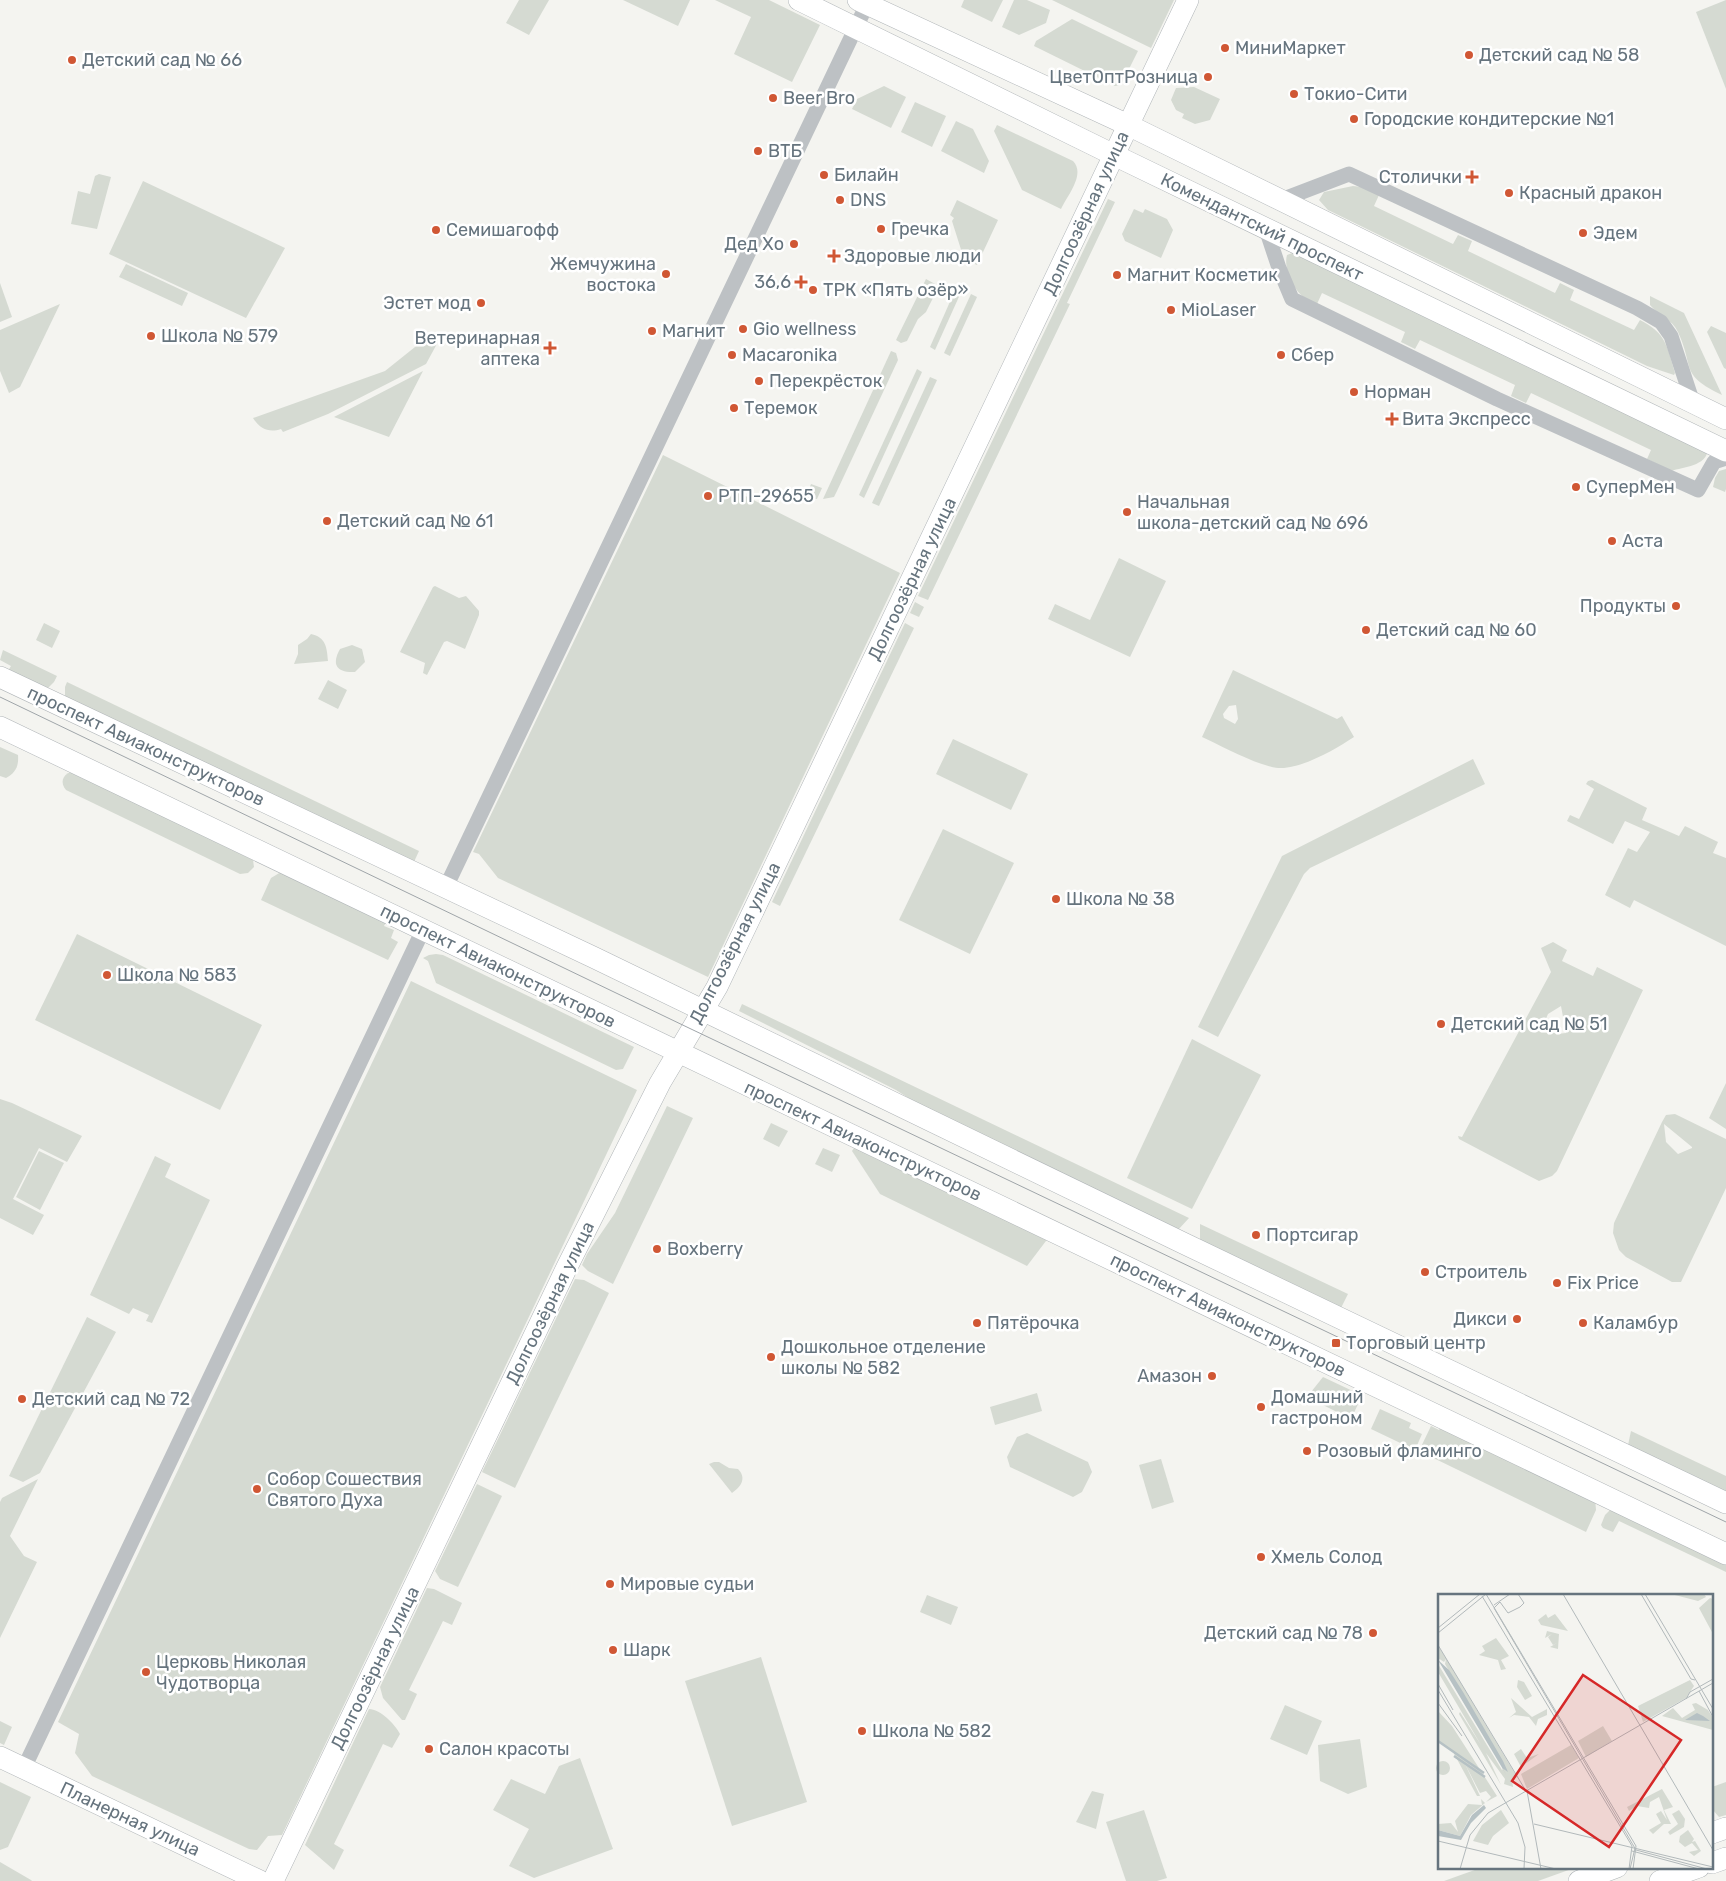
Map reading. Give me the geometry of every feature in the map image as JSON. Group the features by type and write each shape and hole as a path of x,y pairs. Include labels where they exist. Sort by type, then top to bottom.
{"main road":[{"name":"Комендантский проспект","path":"798,0 1726,451"},
{"name":"Долгоозёрная улица","path":"273,1881 567,1267 660,1083 717,987 1188,0"},
{"name":"Комендантский проспект","path":"865,1 1128,125 1726,419"},
{"name":"проспект Авиаконструкторов","path":"0,677 703,1010 1273,1287 1726,1503"},
{"name":"проспект Авиаконструкторов","path":"0,727 1726,1554"},
{"name":"Планерная улица","path":"0,1757 260,1881"},
{"path":"1714,1832 1726,1828"},
{"path":"1579,1881 1614,1868"},
{"path":"1660,1881 1695,1873"}],"street":[{"path":"446,888 856,28 865,1"},
{"path":"1280,200 1349,174 1637,308 1661,322 1667,329 1693,403"},
{"path":"1266,229 1292,299 1497,399 1698,490 1714,462 1726,458"},
{"path":"24,1768 423,930"}],"shaded area":[{"path":"519,0 549,0 529,35 506,23"},
{"path":"623,0 690,0 678,26"},
{"path":"715,0 769,0 820,25 792,82 734,54 751,17"},
{"path":"964,0 1003,0 992,22 961,7"},
{"path":"1014,0 1027,0 1050,10 1046,23 1019,35 1002,27"},
{"path":"1052,0 1174,0 1151,48"},
{"path":"1726,0 1726,89 1696,12"},
{"path":"1072,19 1138,51 1121,85 1115,86 1034,46 1036,41"},
{"path":"884,86 906,97 891,128 852,109 857,99"},
{"path":"1194,87 1220,99 1210,120 1195,124 1182,118 1184,114 1176,110 1171,100 1176,88"},
{"path":"915,102 946,116 932,147 901,132"},
{"path":"956,121 973,129 989,161 984,173 941,151"},
{"path":"997,125 1073,161 1076,166 1076,178 1071,192 1061,209 1022,190 994,131"},
{"path":"99,174 111,177 97,229 71,224 78,191 90,194 95,176"},
{"path":"143,181 285,248 246,318 109,254"},
{"path":"1353,186 1362,187 1379,195 1374,206 1453,244 1458,235 1472,241 1468,251 1555,293 1560,283 1574,290 1570,300 1634,330 1640,320 1649,325 1664,341 1675,373 1674,375 1647,366 1328,210 1319,200 1324,192"},
{"path":"1108,199 1115,202 1067,303 1070,304 928,600 918,596"},
{"path":"957,200 998,220 977,265 964,259 952,221 954,218 950,215"},
{"path":"1134,209 1143,213 1145,209 1167,219 1173,230 1161,258 1125,241 1122,234"},
{"path":"1295,252 1708,450 1706,455 1699,463 1671,471 1647,459 1651,450 1531,393 1526,403 1511,396 1515,385 1420,340 1415,349 1401,342 1405,332 1322,293 1317,304 1310,301 1301,295 1290,279 1286,260 1287,255"},
{"path":"126,264 188,293 182,306 119,277"},
{"path":"926,279 935,284 937,290 926,312 918,319 907,341 901,343 896,340"},
{"path":"0,283 12,317 0,322"},
{"path":"956,288 962,290 935,350 930,347"},
{"path":"971,294 977,297 950,356 944,353"},
{"path":"1650,296 1684,313 1722,395 1699,382 1694,376 1678,332 1672,324 1650,305"},
{"path":"60,304 20,387 9,393 0,371 0,330"},
{"path":"1711,326 1726,333 1726,369 1707,332"},
{"path":"427,334 439,340 426,364 328,414 283,432 281,429 273,431 265,429 253,418 385,371 420,343"},
{"path":"891,351 896,353 898,360 834,497 823,499"},
{"path":"917,369 922,372 864,498 859,495"},
{"path":"423,371 389,437 334,417"},
{"path":"930,377 937,380 879,506 872,503"},
{"path":"663,455 900,573 708,977 498,878 479,854 473,852"},
{"path":"1726,469 1725,492 1713,487 1719,471"},
{"path":"811,484 822,488 817,499 809,498 807,495"},
{"path":"1119,558 1166,581 1130,657 1048,619 1055,604 1090,620"},
{"path":"435,586 459,598 466,596 479,611 479,615 465,649 447,641 444,642 427,675 423,673 425,663 400,652"},
{"path":"915,602 924,607 919,617 910,613"},
{"path":"44,623 60,631 52,648 36,640"},
{"path":"905,623 914,628 780,906 772,902"},
{"path":"311,634 323,640 328,661 294,664 298,654 298,645"},
{"path":"352,645 362,649 365,662 355,672 344,671 337,667 337,655 340,649"},
{"path":"3,650 57,676 54,682 46,690 8,671 11,666 0,660"},
{"path":"1233,670 1337,719 1342,716 1354,737 1309,761 1281,768 1252,761 1202,737","holes":["1236,705 1238,719 1235,724 1224,718 1223,714 1229,706"]},
{"path":"328,680 347,690 338,709 318,699"},
{"path":"67,682 419,851 413,864 65,699"},
{"path":"953,739 1028,774 1011,810 936,774"},
{"path":"0,747 18,755 16,769 6,778 0,776"},
{"path":"1473,759 1485,784 1310,868 1304,874 1218,1037 1198,1027 1282,856"},
{"path":"71,772 253,860 254,867 248,873 240,874 66,790 63,780"},
{"path":"1592,780 1647,808 1642,820 1679,836 1685,826 1718,842 1713,853 1726,858 1726,946 1634,900 1630,908 1605,895 1628,848 1637,852 1650,832 1625,821 1613,844 1567,821 1570,815 1579,819 1594,789 1586,784"},
{"path":"943,829 1014,863 970,954 899,920"},
{"path":"281,872 387,920 384,926 394,930 391,938 398,942 388,960 261,900 271,878"},
{"name":"Школа № 583","path":"77,934 262,1025 220,1110 35,1020"},
{"path":"1553,942 1567,950 1562,961 1593,976 1597,967 1643,990 1557,1171 1552,1176 1539,1181 1459,1139 1458,1136 1462,1137 1551,972 1541,948","holes":["1561,1006 1566,1033 1557,1034 1549,1031 1545,1021 1548,1014"]},
{"path":"436,954 443,955 634,1047 623,1069 616,1070 436,983 428,961 423,958"},
{"path":"411,981 637,1090 282,1835 268,1836 257,1850 249,1849 92,1776 75,1753 79,1734 58,1722"},
{"path":"742,1004 1189,1218 1178,1230 930,1112 896,1090 739,1011"},
{"path":"1192,1039 1261,1075 1192,1209 1127,1178"},
{"path":"1726,1083 1726,1129 1709,1118"},
{"path":"0,1099 82,1136 67,1162 39,1148 13,1199 44,1215 33,1235 0,1218"},
{"path":"667,1106 693,1118 613,1284 588,1271 582,1265 587,1254 615,1213"},
{"path":"1675,1114 1726,1139 1726,1188 1681,1282 1672,1282 1626,1257 1619,1250 1613,1233 1614,1223 1666,1115","holes":["1664,1124 1692,1147 1678,1154 1666,1142"]},
{"path":"771,1123 788,1131 779,1147 763,1139"},
{"path":"823,1148 840,1155 832,1172 815,1164"},
{"path":"854,1148 901,1166 1049,1237 1027,1266 880,1194 852,1151"},
{"path":"39,1151 64,1163 40,1210 16,1197"},
{"path":"155,1156 171,1164 165,1177 210,1200 152,1323 146,1321 149,1315 133,1308 129,1314 90,1295"},
{"path":"1200,1224 1348,1294 1341,1308 1200,1241"},
{"path":"575,1279 584,1280 609,1293 515,1488 482,1472"},
{"path":"87,1317 116,1332 40,1473 23,1482 9,1476"},
{"path":"1323,1377 1357,1393 1355,1397 1360,1400 1351,1419 1307,1397"},
{"path":"1037,1393 1042,1411 995,1425 990,1407"},
{"path":"1380,1409 1411,1423 1409,1428 1422,1434 1415,1450 1371,1429"},
{"path":"1442,1424 1595,1498 1596,1510 1586,1532 1419,1451 1431,1426 1439,1430"},
{"path":"1631,1431 1726,1476 1726,1492 1628,1445"},
{"path":"1027,1433 1088,1462 1092,1472 1082,1492 1073,1497 1010,1467 1007,1457 1017,1437"},
{"path":"1161,1459 1174,1502 1152,1509 1139,1465"},
{"path":"719,1462 729,1468 738,1469 741,1472 742,1482 732,1493 709,1464"},
{"path":"38,1479 10,1536 24,1556 37,1562 0,1638 0,1502 2,1498"},
{"path":"477,1484 502,1496 458,1587 440,1579 435,1571"},
{"path":"1613,1507 1726,1560 1726,1572 1619,1521 1613,1532 1603,1528 1601,1525 1605,1515"},
{"path":"427,1588 434,1589 462,1603 452,1625 443,1621 409,1690 417,1694 405,1720 402,1720 383,1698 380,1687"},
{"path":"927,1595 958,1607 951,1625 920,1612"},
{"path":"761,1657 807,1802 732,1826 685,1681"},
{"path":"1285,1705 1322,1721 1307,1755 1270,1739"},
{"path":"369,1709 387,1718 400,1734 392,1748 383,1744 334,1844 344,1850 334,1870 305,1845"},
{"path":"0,1721 12,1727 4,1745 0,1743"},
{"path":"1360,1739 1367,1787 1348,1794 1320,1781 1318,1745"},
{"path":"580,1758 613,1849 534,1878 509,1866 529,1829 493,1810 511,1779 545,1794 559,1766"},
{"path":"0,1782 31,1797 8,1847 0,1850"},
{"path":"1726,1782 1726,1815 1719,1817 1714,1811 1714,1786"},
{"path":"1092,1791 1104,1794 1096,1829 1076,1822"},
{"path":"1144,1810 1167,1878 1157,1881 1126,1881 1106,1822"},
{"path":"0,1862 31,1880 32,1881 0,1881"},
{"path":"1480,1868 1574,1868 1538,1881 1444,1881"}],"tram line":[{"path":"0,697 691,1029 1726,1522"}],"place":[{"name":"МиниМаркет","path":"1225,48"},
{"name":"Детский сад № 58","path":"1469,55"},
{"name":"Детский сад № 66","path":"72,60"},
{"name":"ЦветОптРозница","path":"1208,77"},
{"name":"Токио-Сити","path":"1294,94"},
{"name":"Beer Bro","path":"773,98"},
{"name":"Городские кондитерские №1","path":"1354,119"},
{"name":"ВТБ","path":"758,151"},
{"name":"Билайн","path":"824,175"},
{"name":"Столички","path":"1472,177"},
{"name":"Красный дракон","path":"1509,193"},
{"name":"DNS","path":"840,200"},
{"name":"Гречка","path":"881,229"},
{"name":"Семишагофф","path":"436,230"},
{"name":"Эдем","path":"1583,233"},
{"name":"Дед Хо","path":"794,244"},
{"name":"Здоровые люди","path":"834,256"},
{"name":"Жемчужина востока","path":"666,274"},
{"name":"Магнит Косметик","path":"1117,275"},
{"name":"36,6","path":"801,282"},
{"name":"ТРК «Пять озёр»","path":"813,290"},
{"name":"Эстет мод","path":"481,303"},
{"name":"MioLaser","path":"1171,310"},
{"name":"Gio wellness","path":"743,329"},
{"name":"Магнит","path":"652,331"},
{"name":"Школа № 579","path":"151,336"},
{"name":"Ветеринарная аптека","path":"550,348"},
{"name":"Macaronika","path":"732,355"},
{"name":"Сбер","path":"1281,355"},
{"name":"Перекрёсток","path":"759,381"},
{"name":"Норман","path":"1354,392"},
{"name":"Теремок","path":"734,408"},
{"name":"Вита Экспресс","path":"1392,419"},
{"name":"СуперМен","path":"1576,487"},
{"name":"РТП-29655","path":"708,496"},
{"name":"Начальная школа-детский сад № 696","path":"1127,512"},
{"name":"Детский сад № 61","path":"327,521"},
{"name":"Аста","path":"1612,541"},
{"name":"Продукты","path":"1676,606"},
{"name":"Детский сад № 60","path":"1366,630"},
{"name":"Школа № 38","path":"1056,899"},
{"name":"Школа № 583","path":"107,975"},
{"name":"Детский сад № 51","path":"1441,1024"},
{"name":"Портсигар","path":"1256,1235"},
{"name":"Boxberry","path":"657,1249"},
{"name":"Строитель","path":"1425,1272"},
{"name":"Fix Price","path":"1557,1283"},
{"name":"Дикси","path":"1517,1319"},
{"name":"Пятёрочка","path":"977,1323"},
{"name":"Каламбур","path":"1583,1323"},
{"name":"Торговый центр","path":"1336,1343"},
{"name":"Дошкольное отделение школы № 582","path":"771,1357"},
{"name":"Амазон","path":"1212,1376"},
{"name":"Детский сад № 72","path":"22,1399"},
{"name":"Домашний гастроном","path":"1261,1407"},
{"name":"Розовый фламинго","path":"1307,1451"},
{"name":"Собор Сошествия Святого Духа","path":"257,1489"},
{"name":"Хмель Солод","path":"1261,1557"},
{"name":"Мировые судьи","path":"610,1584"},
{"name":"Детский сад № 78","path":"1373,1633"},
{"name":"Шарк","path":"613,1650"},
{"name":"Церковь Николая Чудотворца","path":"146,1672"},
{"name":"Школа № 582","path":"862,1731"},
{"name":"Салон красоты","path":"429,1749"}]}
